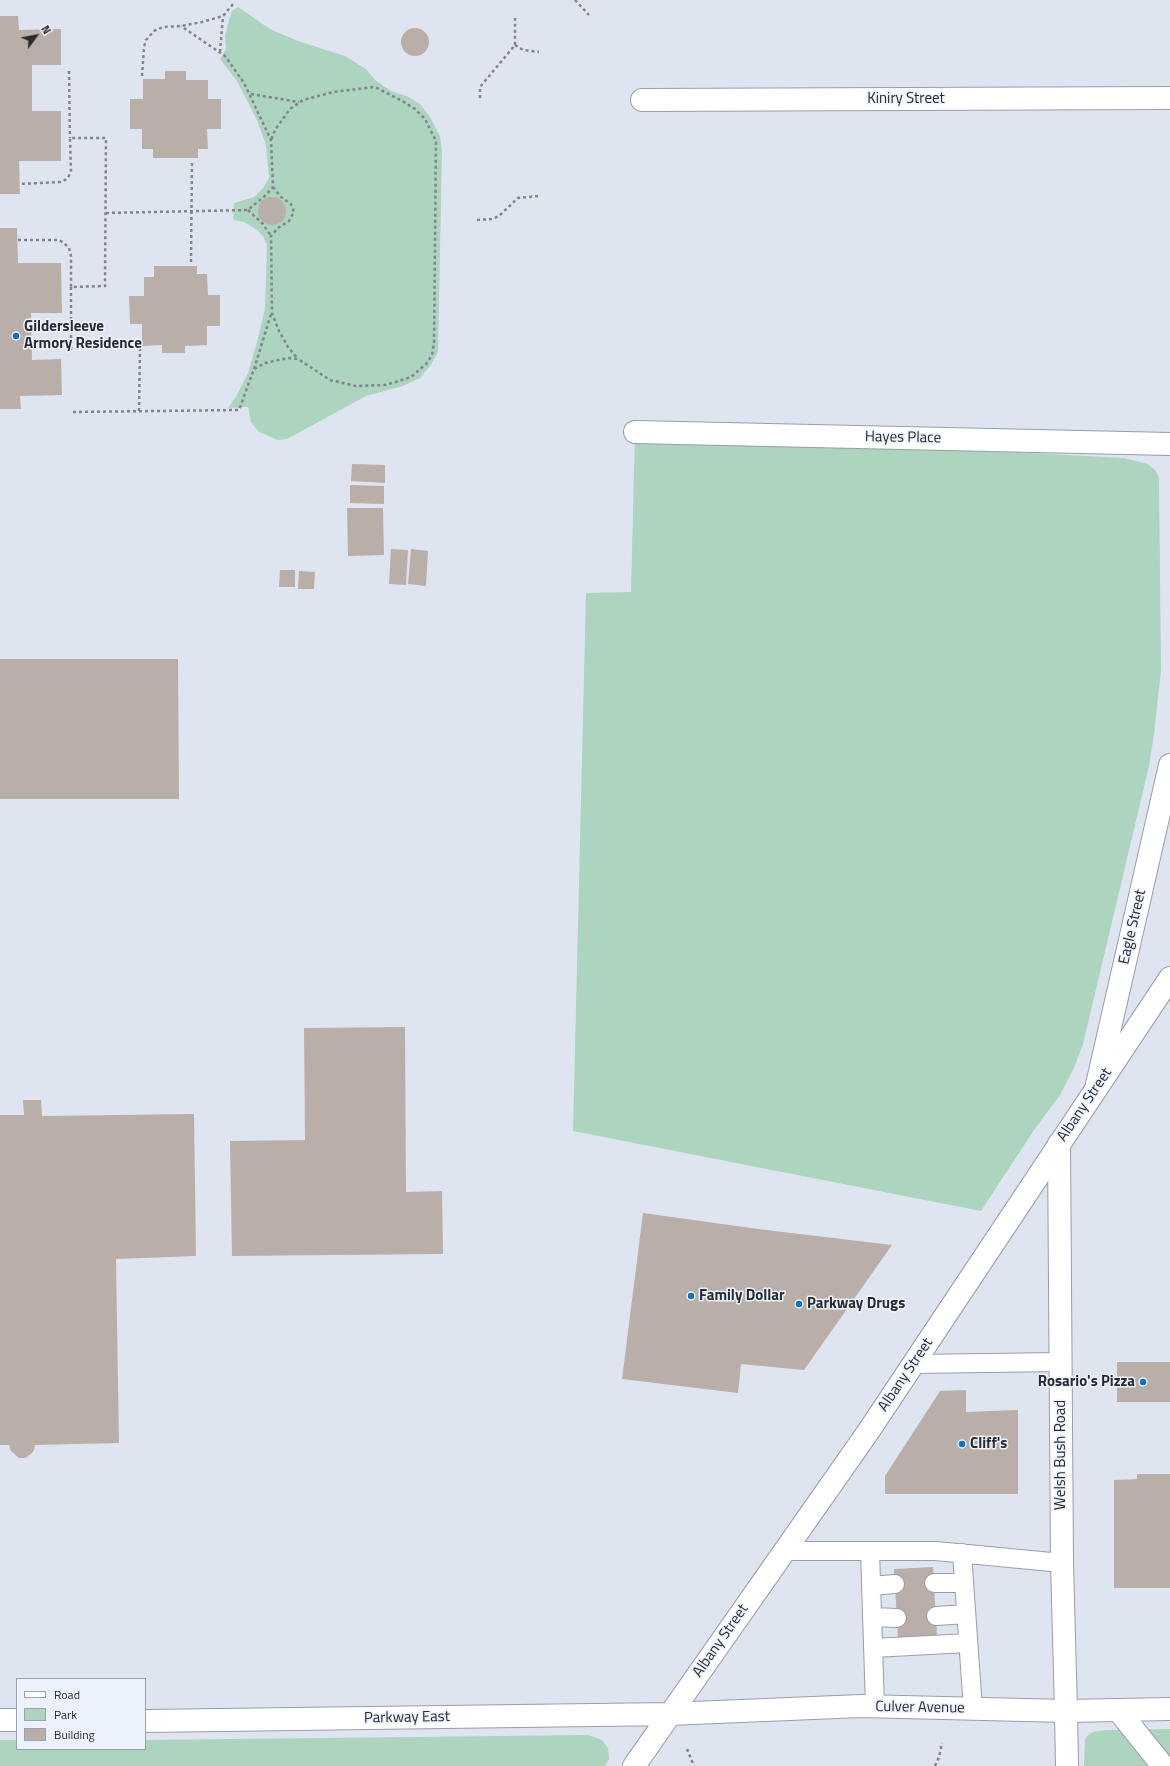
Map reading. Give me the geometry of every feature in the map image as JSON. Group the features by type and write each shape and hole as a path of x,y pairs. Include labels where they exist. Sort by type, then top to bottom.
{"street":[{"name":"Kiniry Street","path":"642,100 1170,98"},
{"name":"Hayes Place","path":"635,432 1170,444"},
{"name":"Eagle Street","path":"1096,1090 1170,765"},
{"name":"Albany Street","path":"634,1766 868,1432 1170,978"},
{"name":"Welsh Bush Road","path":"1059,1144 1062,1562 1067,1766"},
{"name":"Culver Avenue","path":"669,1714 875,1707 1066,1711 1170,1709"},
{"path":"1118,1710 1163,1766"},
{"name":"Parkway East","path":"146,1721 669,1714"},
{"path":"0,1720 16,1720"}],"lane":[{"path":"913,1364 1061,1362"},
{"path":"784,1551 936,1551 1062,1562"},
{"path":"870,1551 875,1707"},
{"path":"962,1553 973,1709"},
{"path":"934,1583 964,1583"},
{"path":"871,1586 895,1584"},
{"path":"936,1616 966,1614"},
{"path":"872,1617 897,1618"},
{"path":"873,1648 968,1643"}],"path":[{"path":"575,0 589,15"},
{"path":"142,76 144,47 146,40 154,31 163,27 181,26 223,16 234,3"},
{"path":"220,53 223,16"},
{"path":"480,98 480,87 515,45 515,18"},
{"path":"181,26 225,56 250,94 271,140 273,187 281,197 291,204 294,212 289,221 278,228 271,236"},
{"path":"515,45 523,50 539,52"},
{"path":"19,184 60,182 67,179 71,172 69,71"},
{"path":"271,140 275,130 290,109 300,102 320,94 375,87 415,109 426,119 436,141 434,343 432,355 426,364 411,377 399,382 385,385 356,386 330,380 298,359 285,342 272,313"},
{"path":"250,94 300,102"},
{"path":"70,138 106,138 105,286 71,287"},
{"path":"191,262 192,160"},
{"path":"106,213 248,210 266,196 273,187"},
{"path":"477,220 492,219 499,216 518,198 538,196"},
{"path":"73,412 239,410 272,313 271,236 263,224 248,210"},
{"path":"18,240 59,240 69,248 71,256 71,353"},
{"path":"139,411 140,347"},
{"path":"254,369 265,363 288,358 298,359"},
{"path":"935,1766 939,1758 942,1743"},
{"path":"687,1749 694,1766"}],"green space":[{"path":"238,7 270,29 298,41 345,56 366,69 375,80 391,91 409,97 421,105 430,117 440,136 442,151 438,352 431,365 420,378 403,386 366,396 287,439 278,440 259,432 251,422 248,407 228,408 237,395 248,373 265,309 267,245 263,236 256,229 244,222 233,220 234,203 254,197 263,188 269,178 266,145 257,120 237,81 220,59 226,49 225,36 232,11"},
{"path":"635,432 1124,458 1148,464 1156,471 1159,478 1161,671 1149,766 1083,1044 1074,1068 1060,1095 1034,1130 981,1211 573,1131 586,593 631,592"},
{"path":"1170,1729 1170,1766 1084,1766 1085,1740 1087,1736 1093,1732 1105,1730"},
{"path":"588,1735 602,1740 608,1748 609,1759 605,1766 0,1766 0,1740 16,1740 16,1750 146,1750 146,1740"}],"building":[{"path":"0,16 18,16 19,30 61,29 61,65 32,65 32,111 61,111 61,161 19,161 20,194 0,194"},
{"path":"415,28 425,32 429,42 425,52 415,56 405,52 401,42 405,32"},
{"path":"165,71 186,71 186,80 208,80 208,99 221,99 221,129 207,129 208,149 198,149 198,158 153,158 153,149 142,149 142,129 130,129 130,99 143,99 143,79 165,79"},
{"path":"272,197 282,201 286,211 282,221 272,225 262,221 258,211 262,201"},
{"name":"Gildersleeve Armory Residence","path":"0,228 17,228 18,263 61,263 62,313 31,313 32,360 61,359 62,395 20,396 21,409 0,409"},
{"path":"154,266 197,266 197,274 207,274 208,295 220,295 220,326 207,326 207,345 185,346 185,353 162,353 162,345 142,346 142,324 130,324 129,296 144,296 144,277 154,277"},
{"path":"352,464 385,465 385,483 351,481"},
{"path":"350,485 384,486 384,504 350,503"},
{"path":"347,508 383,508 384,555 348,556"},
{"path":"391,549 408,550 406,585 389,584"},
{"path":"411,549 428,551 426,586 408,584"},
{"path":"280,570 295,570 295,587 279,587"},
{"path":"299,571 315,572 314,589 298,589"},
{"path":"0,659 178,659 179,799 0,799"},
{"path":"405,1027 406,1192 442,1191 443,1254 232,1256 230,1141 305,1140 304,1028"},
{"path":"23,1100 41,1100 42,1116 194,1114 196,1256 116,1259 119,1443 35,1445 31,1454 25,1458 19,1458 11,1451 9,1445 0,1445 0,1115 24,1115"},
{"path":"643,1213 758,1229 892,1245 804,1370 741,1364 738,1393 622,1379"},
{"name":"Rosario's Pizza","path":"1117,1362 1170,1362 1170,1402 1117,1402"},
{"name":"Cliff's","path":"966,1390 966,1412 1018,1410 1018,1494 885,1494 885,1476 940,1391"},
{"path":"1137,1474 1170,1474 1170,1588 1114,1588 1114,1480 1137,1479"},
{"path":"933,1567 937,1636 898,1638 894,1569"}],"place":[{"name":"Gildersleeve Armory Residence","path":"16,336"},
{"name":"Family Dollar","path":"691,1296"},
{"name":"Parkway Drugs","path":"799,1304"},
{"name":"Rosario's Pizza","path":"1143,1382"},
{"name":"Cliff's","path":"962,1444"}]}
